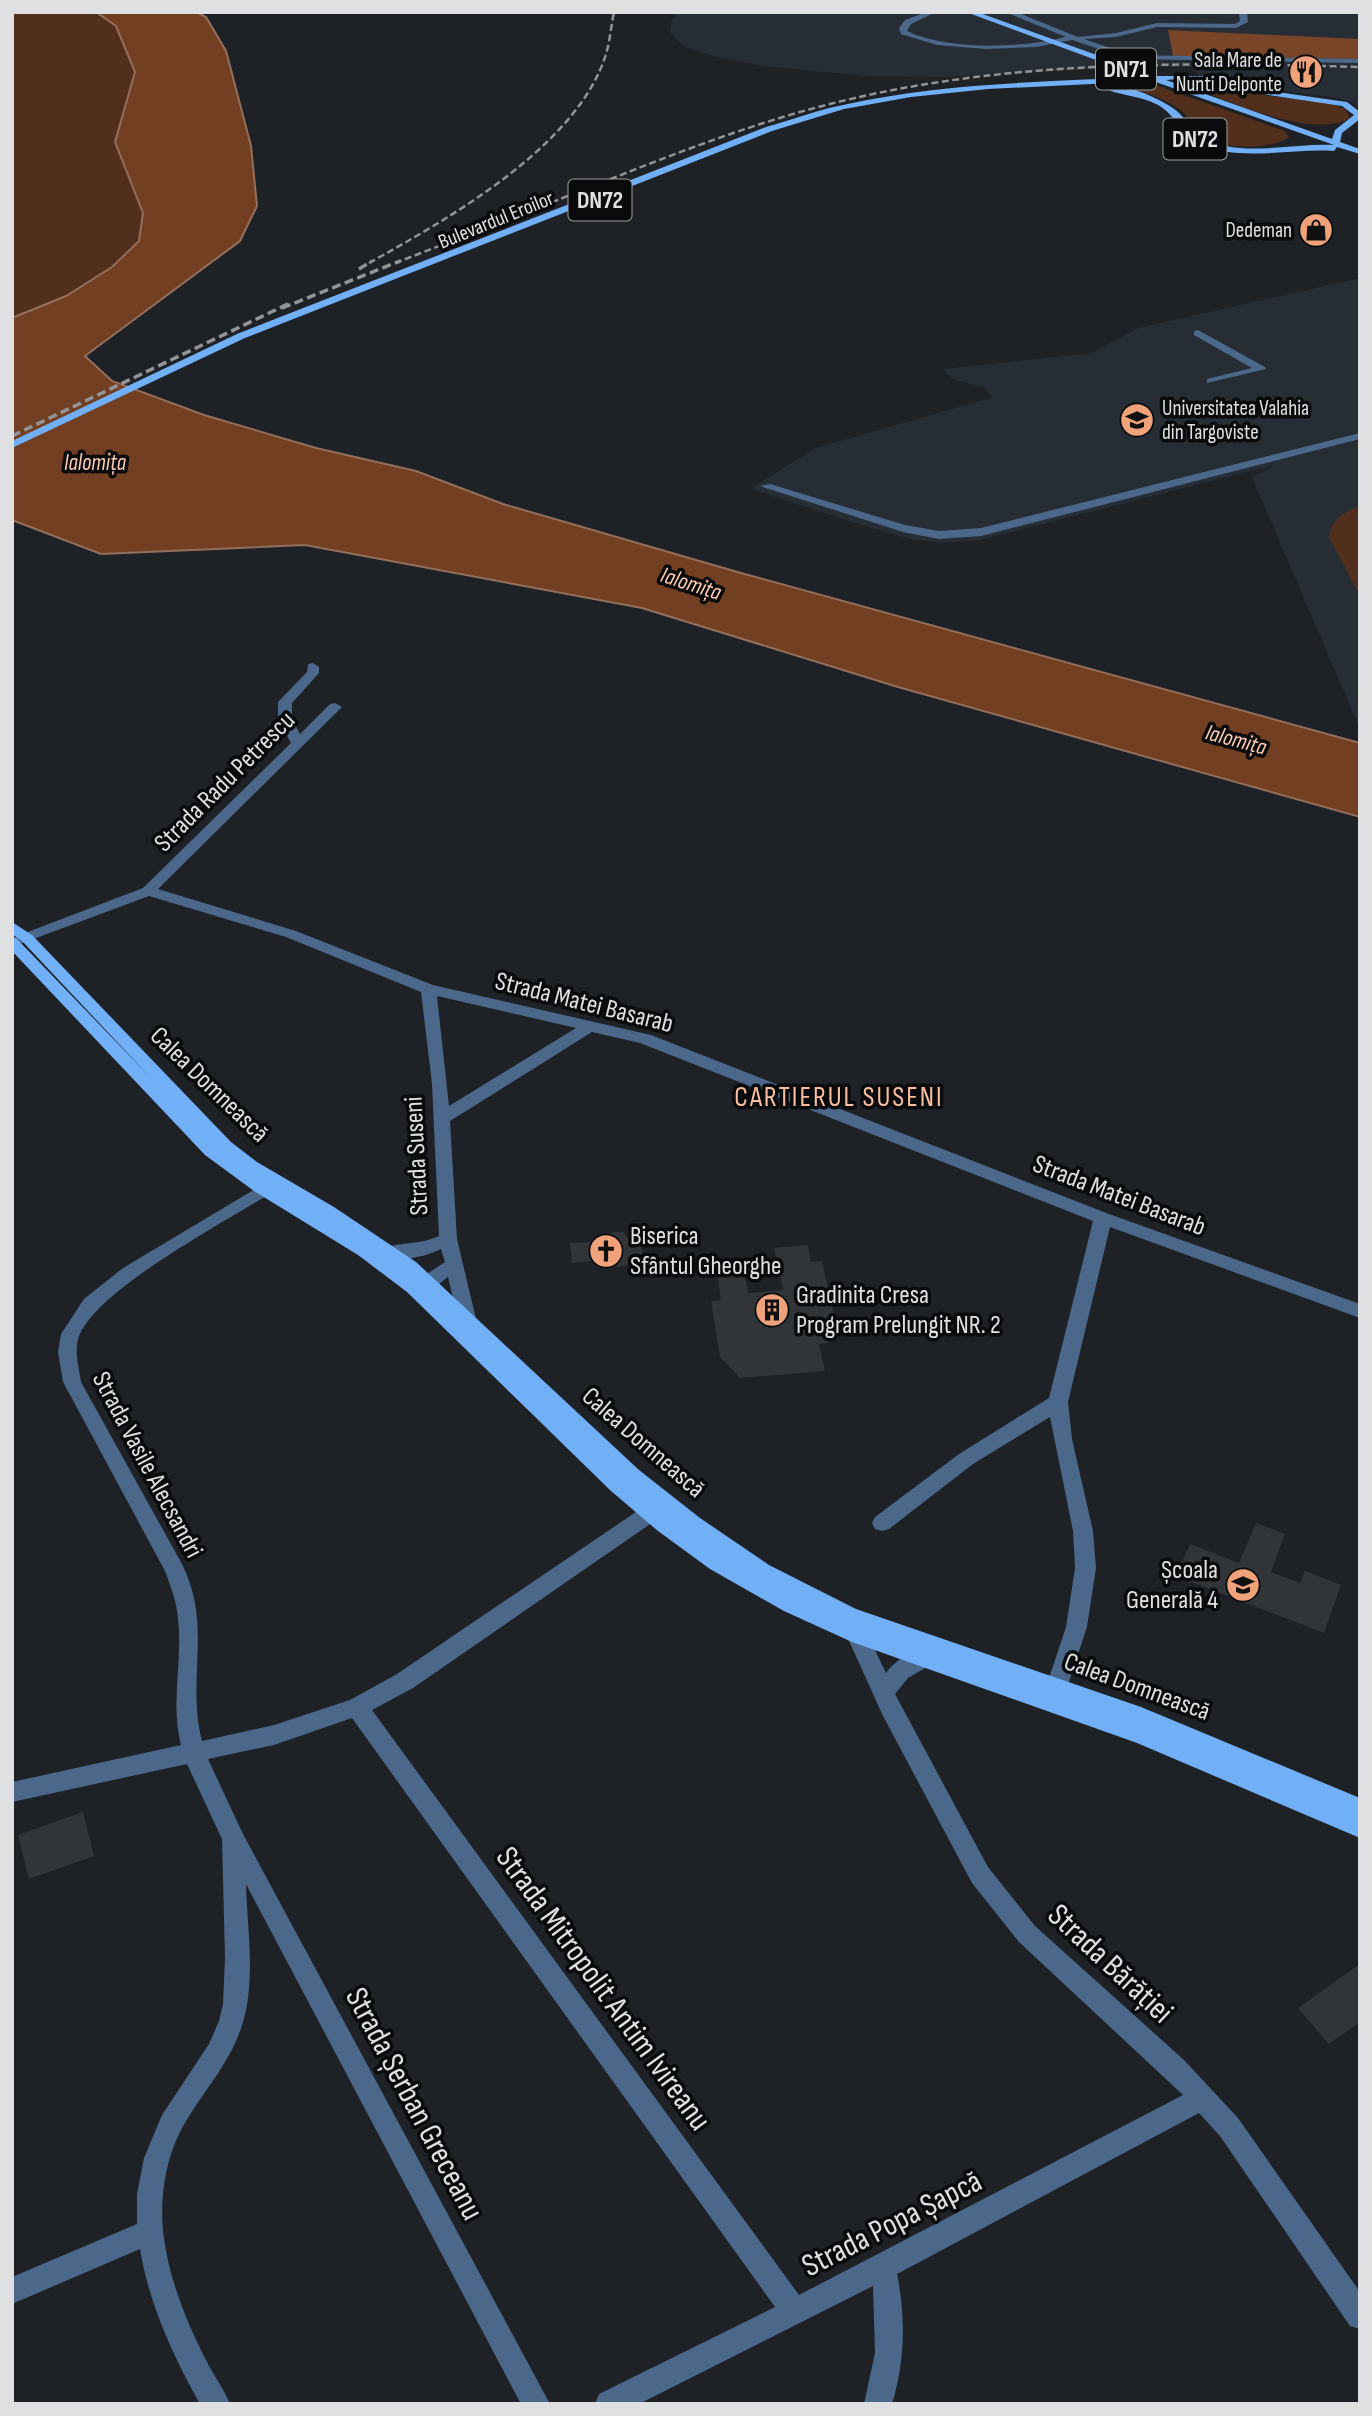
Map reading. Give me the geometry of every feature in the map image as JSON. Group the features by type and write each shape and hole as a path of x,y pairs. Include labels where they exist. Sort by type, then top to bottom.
{"main road":[{"name":"DN71","path":"973,14 1289,129"},
{"name":"DN72","path":"1139,79 1194,77 1257,91 1336,101 1356,112 1357,118 1347,125"},
{"name":"Bulevardul Eroilor","path":"12,445 328,301 788,123 843,107 911,95 1139,79"},
{"path":"1132,91 1131,86 1139,79"},
{"name":"Bulevardul Eroilor","path":"12,455 195,361 794,125 849,109 914,97 1107,83"},
{"name":"DN72","path":"1074,84 1107,83 1132,91 1169,109 1180,118 1189,136 1232,149 1344,150"},
{"path":"1289,129 1347,125"},
{"path":"1335,143 1338,132 1347,125"},
{"path":"1274,148 1293,139 1289,129"},
{"path":"1289,129 1360,154"},
{"path":"1289,129 1360,154"},
{"name":"Calea Domnească","path":"12,926 17,941 211,1151 390,1252 422,1287 658,1508"},
{"name":"Calea Domnească","path":"271,1185 467,1319 601,1447 658,1508"},
{"path":"658,1508 736,1573 790,1605 852,1624 924,1658 1055,1695 1360,1828"},
{"name":"Calea Domnească","path":"852,1624 1055,1695 1206,1743 1360,1809"}],"street":[{"path":"933,12 908,22 903,28 904,32 922,41 961,47 1046,42 1067,40 1071,37 1116,35 1157,25 1236,26 1244,22 1243,12"},
{"path":"1007,12 1129,57 1360,61"},
{"path":"1198,332 1261,369 1211,381"},
{"path":"766,486 902,528 939,535 981,532 1360,436"},
{"path":"299,743 285,719 285,702 313,673 313,667"},
{"name":"Strada Radu Petrescu","path":"148,891 335,707"},
{"path":"17,941 148,891"},
{"name":"Strada Matei Basarab","path":"148,891 291,934 428,989 645,1039 1103,1218 1360,1311"},
{"name":"Strada Suseni","path":"428,989 437,1058 448,1239 467,1319"},
{"path":"441,1119 592,1026"},
{"name":"Strada Vasile Alecsandri","path":"194,1753 185,1701 189,1620 184,1594 175,1570 72,1382 67,1352 79,1317 106,1289 271,1185"},
{"path":"1055,1695 1074,1627 1086,1563 1083,1533 1059,1428 1058,1402 1103,1218"},
{"path":"390,1252 423,1250 448,1239"},
{"path":"422,1287 453,1266"},
{"path":"882,1523 966,1459 1058,1402"},
{"path":"12,1791 274,1735 356,1707 405,1682 658,1508"},
{"name":"Strada Bărăției","path":"852,1624 884,1694 958,1839 980,1875 1008,1913 1063,1969 1175,2069 1203,2098 1253,2159 1360,2316"},
{"path":"884,1694 903,1668 924,1658"},
{"name":"Strada Mitropolit Antim Ivireanu","path":"356,1707 795,2311"},
{"path":"194,1753 232,1836 236,1978 233,2014 229,2032 217,2056 170,2124 161,2144 150,2186 149,2232 161,2283 183,2342 216,2404"},
{"name":"Strada Șerban Greceanu","path":"232,1836 536,2404"},
{"name":"Strada Popa Șapcă","path":"609,2404 883,2267 1203,2098"},
{"path":"12,2291 149,2232"},
{"path":"878,2404 883,2390 889,2350 888,2293 883,2267"}],"shaded area":[{"path":"12,12 96,12 116,25 135,73 115,142 143,213 139,242 112,267 66,296 12,318"},
{"path":"679,12 1360,12 1360,107 1346,100 1326,96 1270,90 1200,76 1191,67 1137,67 946,77 866,76 763,66 713,56 683,46 670,32 672,19"},
{"path":"1168,30 1360,39 1360,59 1173,56"},
{"path":"1171,79 1190,79 1269,96 1331,103 1345,109 1350,118 1333,124 1287,120"},
{"path":"1144,81 1285,131 1289,137 1272,144 1247,147 1223,145 1204,139 1179,109 1135,89 1134,85"},
{"name":"Universitatea Valahia din Targoviste","path":"1360,278 1360,729 1252,477 1275,465 980,540 945,543 914,540 750,489 816,448 993,397 984,388 953,379 943,369 1092,353 1138,328"},
{"path":"1360,506 1360,596 1329,537 1339,517"}],"water":[{"name":"Ialomița","path":"96,12 196,12 206,17 226,51 251,146 257,206 240,241 85,356 112,381 204,415 316,448 416,471 503,504 741,573 1360,743 1360,817 898,687 642,608 305,545 101,554 12,520 12,318 66,296 112,267 139,241 143,213 115,142 135,72 116,26"}],"building":[{"name":"Biserica Sfântul Gheorghe","path":"623,1232 628,1238 639,1240 643,1253 630,1258 627,1265 619,1267 610,1266 605,1260 572,1263 570,1243 604,1241 608,1234"},
{"name":"Gradinita Cresa Program Prelungit NR. 2","path":"808,1245 811,1262 822,1261 835,1320 823,1321 828,1343 819,1344 825,1371 740,1378 720,1357 711,1301 721,1300 717,1274 744,1272 748,1293 783,1290 774,1248"},
{"path":"1256,1523 1285,1534 1271,1572 1300,1583 1305,1571 1341,1585 1324,1633 1176,1576 1190,1544 1239,1563"},
{"path":"83,1812 94,1856 29,1879 18,1835"},
{"path":"1360,1964 1360,2022 1329,2044 1298,2008"}],"railway":[{"path":"369,263 471,202 540,149 568,119 591,88 606,54 614,12"},
{"path":"395,263 716,139 807,110 902,88 1032,71 1098,67 1229,64 1360,67"},
{"path":"359,269 372,261"},
{"path":"282,308 400,261"},
{"path":"12,436 290,303"}],"place":[{"name":"Sala Mare de Nunti Delponte","path":"1306,72"},
{"name":"Dedeman","path":"1316,230"},
{"name":"Universitatea Valahia din Targoviste","path":"1137,420"},
{"name":"Biserica Sfântul Gheorghe","path":"606,1251"},
{"name":"Gradinita Cresa Program Prelungit NR. 2","path":"772,1310"},
{"name":"Școala Generală 4","path":"1243,1585"}],"district":[{"name":"CARTIERUL SUSENI","path":"839,1097"}]}
